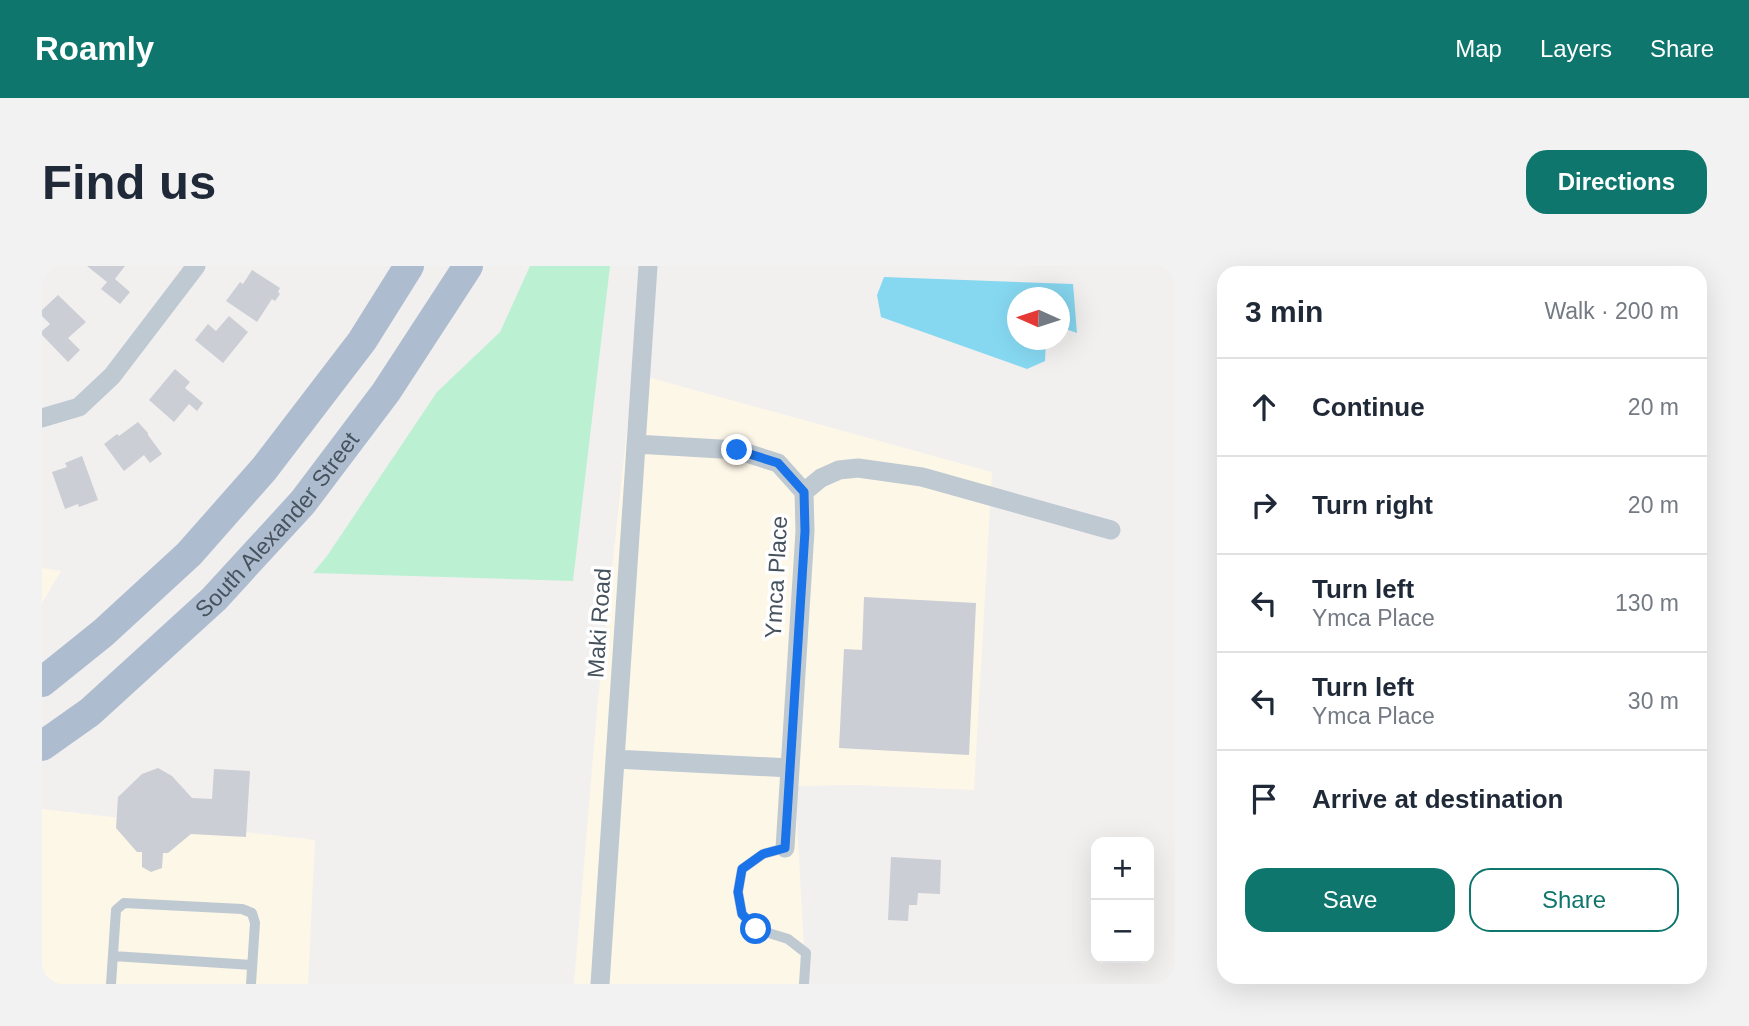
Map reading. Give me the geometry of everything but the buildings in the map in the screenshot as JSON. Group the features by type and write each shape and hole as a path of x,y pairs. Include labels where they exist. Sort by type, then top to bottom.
{"main road":[{"name":"South Alexander Street","path":"42,682 103,633 189,554 256,479 362,341 409,266"},
{"name":"South Alexander Street","path":"42,746 90,712 214,600 303,502 386,392 468,266"}],"street":[{"path":"42,418 79,407 112,376 196,266"},
{"name":"Maki Road","path":"600,984 648,266"},
{"name":"Ymca Place","path":"636,444 737,450 778,463 804,492 805,531 785,848"},
{"path":"804,492 821,478 839,470 858,468 922,477 1111,530"},
{"path":"615,759 790,768"}],"lane":[{"path":"785,848 763,854 742,869 738,892 742,914 756,929 788,939 806,953 804,984"},
{"path":"111,984 116,910 124,903 242,909 252,913 255,923 251,984"},
{"path":"113,956 252,965"}],"shaded area":[{"path":"633,373 992,472 974,790 858,785 795,786 806,984 574,984 597,710"},
{"path":"42,568 61,571 42,603"},
{"path":"42,809 315,840 308,984 42,984"}],"green space":[{"path":"530,266 610,266 573,581 313,573 437,392 500,332"}],"water":[{"path":"884,277 1073,284 1077,333 1070,331 1070,287 1007,287 1007,350 1046,350 1045,361 1027,369 881,317 877,295"}],"route":[{"path":"737,450 778,463 804,492 805,531 785,848 763,854 742,869 738,892 742,914 756,929"}]}
